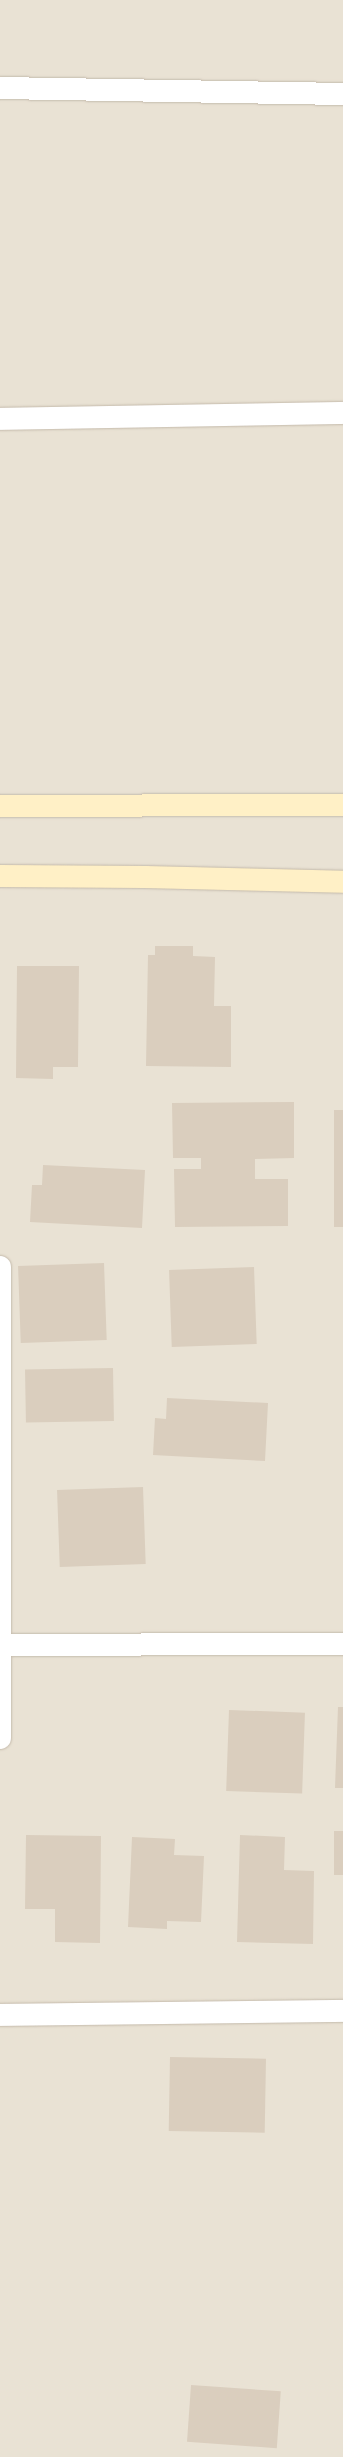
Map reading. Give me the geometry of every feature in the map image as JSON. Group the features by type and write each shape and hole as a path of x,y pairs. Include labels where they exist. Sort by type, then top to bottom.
{"main road":[{"path":"0,806 343,805"},
{"path":"0,876 145,877 343,882"}],"street":[{"path":"0,88 343,94"},
{"path":"0,419 343,413"},
{"path":"0,1267 0,1738"},
{"path":"0,1645 343,1644"},
{"path":"0,2015 343,2011"}],"shaded area":[{"path":"0,0 343,0 343,2457 0,2457"}],"building":[{"path":"155,946 193,946 193,956 215,957 214,1006 231,1006 231,1067 146,1066 148,955 155,955"},
{"path":"17,966 79,966 78,1067 53,1067 53,1079 16,1078"},
{"path":"294,1102 294,1158 255,1159 255,1179 288,1179 288,1226 175,1227 174,1169 201,1169 201,1158 173,1158 172,1103"},
{"path":"334,1110 343,1110 343,1227 334,1227"},
{"path":"43,1165 145,1170 142,1228 30,1222 32,1185 42,1185"},
{"path":"104,1263 107,1340 21,1343 18,1266"},
{"path":"254,1267 257,1344 172,1347 169,1270"},
{"path":"113,1368 114,1421 26,1423 25,1370"},
{"path":"167,1398 268,1403 265,1461 153,1455 155,1418 166,1419"},
{"path":"143,1487 146,1564 60,1567 57,1490"},
{"path":"338,1707 343,1707 343,1788 335,1788"},
{"path":"229,1710 305,1713 302,1794 226,1791"},
{"path":"334,1831 343,1831 343,1875 334,1875"},
{"path":"26,1835 101,1836 100,1943 55,1942 55,1909 25,1909"},
{"path":"240,1835 285,1837 284,1870 314,1871 313,1944 237,1942"},
{"path":"132,1837 175,1839 174,1855 204,1856 201,1922 167,1921 167,1929 128,1927"},
{"path":"170,2057 266,2059 265,2133 169,2131"},
{"path":"191,2385 281,2391 277,2448 187,2442"}]}
